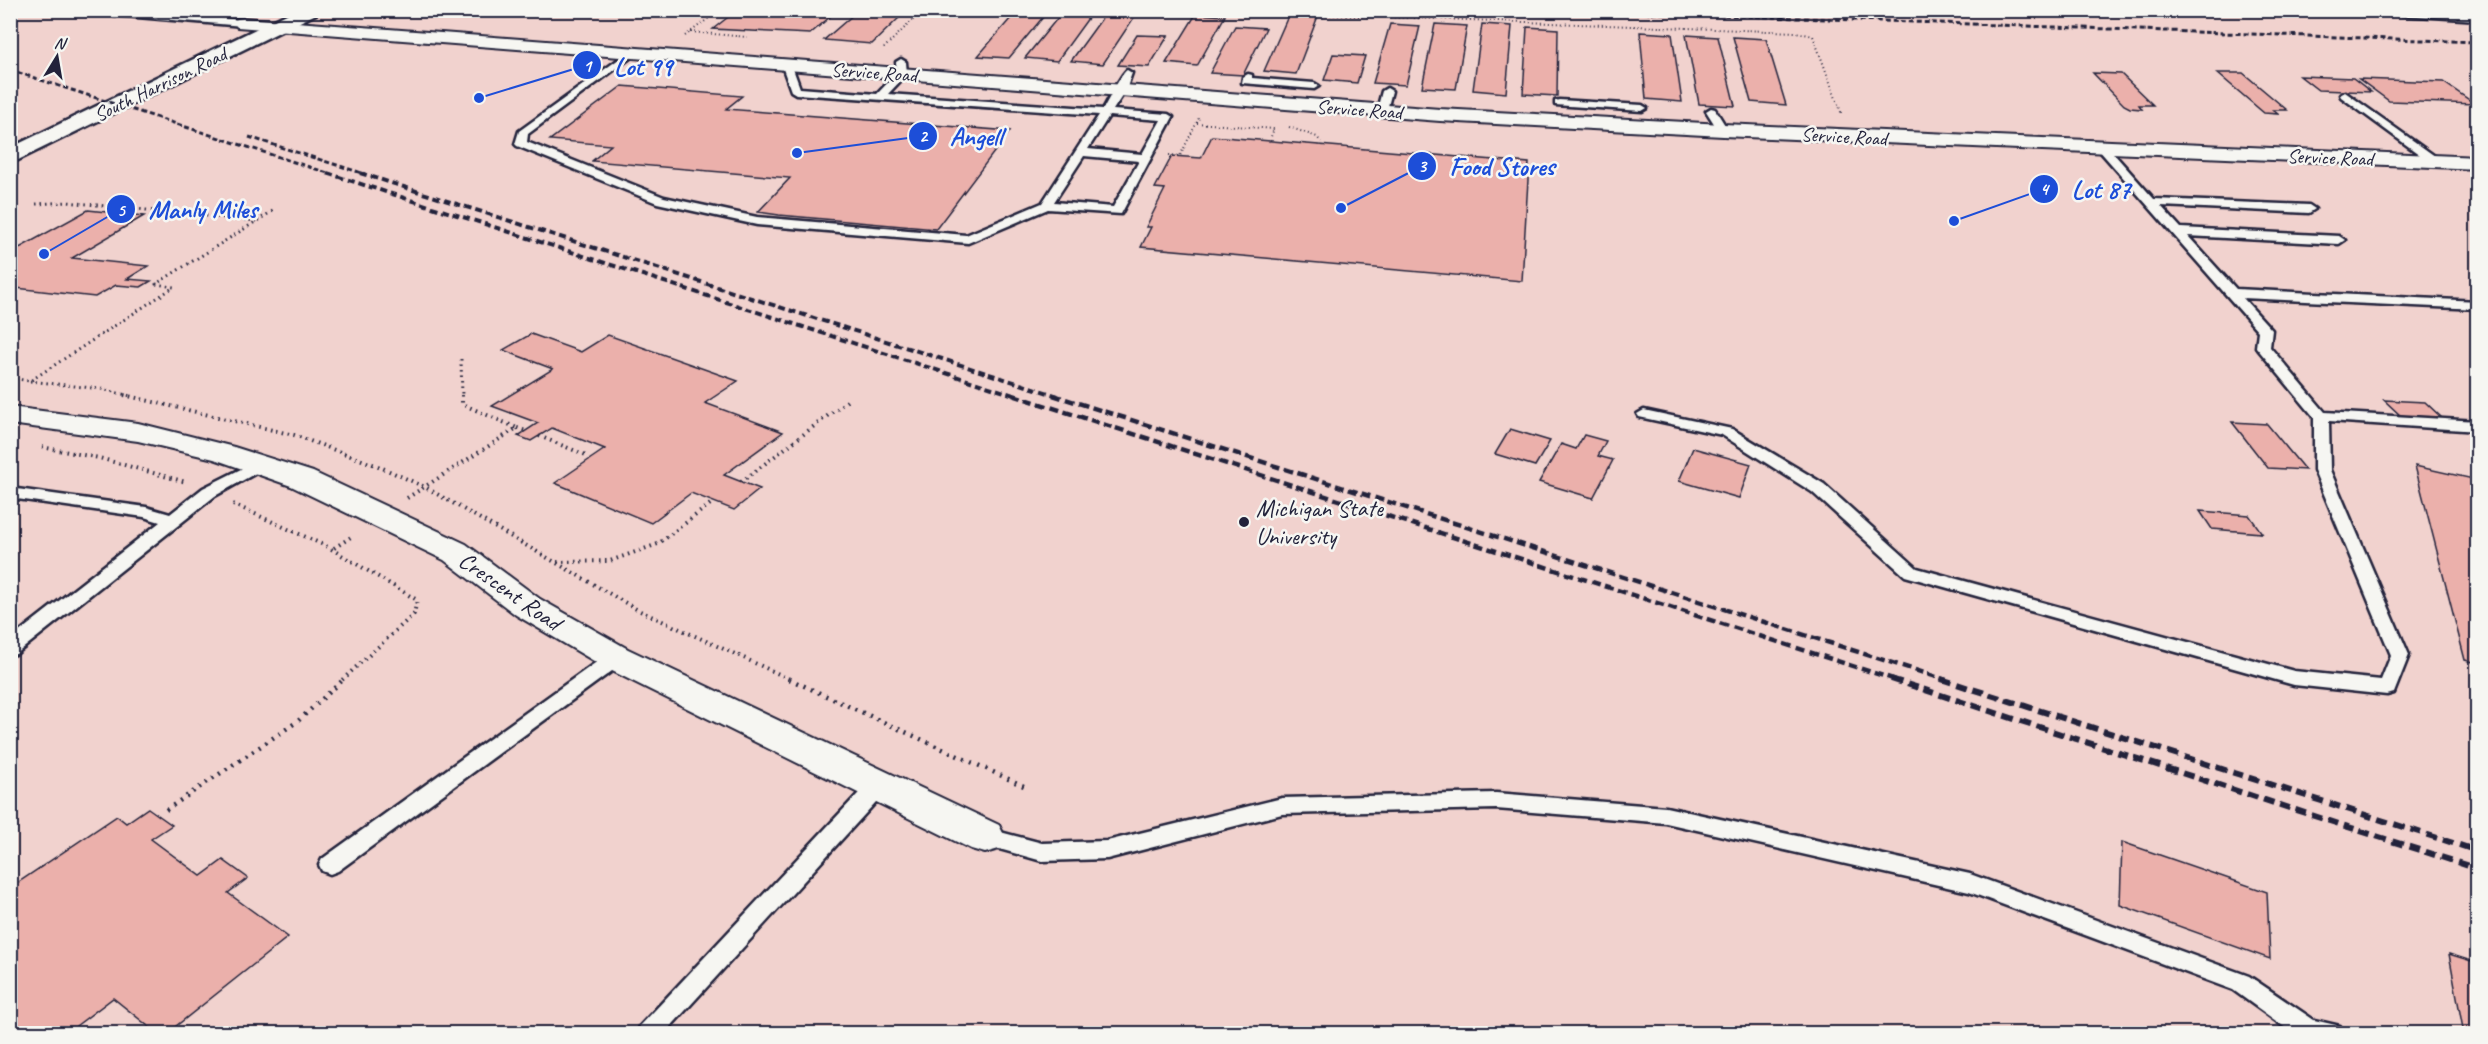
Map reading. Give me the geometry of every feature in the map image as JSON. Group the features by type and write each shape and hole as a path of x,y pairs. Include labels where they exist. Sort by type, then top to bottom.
{"street":[{"name":"South Harrison Road","path":"143,70 243,23 310,10"},
{"path":"2402,10 2477,12"},
{"name":"South Harrison Road","path":"10,157 273,19"},
{"name":"Service Road","path":"273,19 630,54 787,66 902,68 1124,82 1385,101 1723,130 2478,163"},
{"name":"Crescent Road","path":"10,415 138,432 224,453 302,478 455,552 528,607 616,658 985,837"}],"lane":[{"path":"90,10 243,23"},
{"path":"630,54 523,133 521,144 661,200 757,221 968,239 1046,205 1117,211 1168,117 796,91 787,66"},
{"path":"879,97 902,68"},
{"path":"1248,77 1246,81 1314,86"},
{"path":"1046,205 1124,82"},
{"path":"2345,95 2435,161"},
{"path":"1559,103 1642,108"},
{"path":"1711,111 1723,130"},
{"path":"1644,414 1727,432 1818,488 1911,572 2294,678 2387,688 2400,655 2322,470 2321,416 2263,347 2265,330 2102,147"},
{"path":"1080,152 1146,158"},
{"path":"2151,202 2310,209"},
{"path":"2178,232 2339,240"},
{"path":"2232,294 2478,304"},
{"path":"2321,416 2478,426"},
{"path":"10,649 209,492 259,465"},
{"path":"10,493 146,512 172,521"},
{"path":"330,865 616,658"},
{"path":"648,1034 879,785"},
{"path":"985,837 1042,852 1107,850 1282,806 1496,801 1666,815 1970,883 2241,983 2316,1032"}],"path":[{"path":"681,39 720,10"},
{"path":"861,10 918,15"},
{"path":"874,48 884,48 922,10"},
{"path":"1251,10 1796,32 1813,36 1841,112 1829,112"},
{"path":"690,32 747,37"},
{"path":"1197,123 1274,129 1270,139"},
{"path":"36,204 67,202 256,221"},
{"path":"30,381 174,287 156,284 276,209"},
{"path":"461,359 462,404 526,431"},
{"path":"10,378 101,389 294,435 424,487 638,610 1026,787"},
{"path":"741,482 847,401"},
{"path":"334,548 424,487 518,428"},
{"path":"539,436 586,455"},
{"path":"35,446 99,458 194,484 334,548 417,600 414,614 297,721 166,810"},
{"path":"558,562 610,561 658,544 713,502"}],"shaded area":[{"name":"Michigan State University","path":"10,11 2477,11 2477,1033 11,1033"}],"building":[{"path":"737,10 838,10 810,34 713,29"},
{"path":"1018,10 1049,10 1009,58 978,56"},
{"path":"1064,10 1094,10 1057,61 1025,58"},
{"path":"1108,10 1139,10 1103,64 1071,61"},
{"path":"854,14 900,17 872,44 824,40"},
{"path":"1196,14 1225,16 1197,66 1166,63"},
{"path":"1289,14 1318,16 1296,74 1264,71"},
{"path":"1390,24 1420,26 1406,85 1373,83"},
{"path":"1435,24 1467,26 1456,89 1422,87"},
{"path":"1482,24 1512,26 1506,93 1473,90"},
{"path":"1235,26 1266,28 1243,75 1210,73"},
{"path":"1527,27 1558,29 1557,96 1523,94"},
{"path":"1640,32 1672,34 1682,102 1646,99"},
{"path":"1137,35 1168,36 1149,67 1118,65"},
{"path":"1686,35 1718,37 1735,106 1699,104"},
{"path":"1733,37 1766,39 1786,105 1751,102"},
{"path":"1333,54 1365,56 1357,83 1324,80"},
{"path":"2093,73 2121,74 2153,105 2139,105 2142,109 2124,105"},
{"path":"2217,73 2243,73 2287,110 2273,110 2278,114 2264,113"},
{"path":"2300,76 2353,78 2371,92 2318,90"},
{"path":"2359,79 2443,82 2475,104 2389,101"},
{"path":"622,86 742,96 726,109 1010,131 936,229 779,215 758,212 790,178 592,161 611,145 550,140"},
{"path":"1212,136 1529,163 1522,281 1141,247 1151,227 1146,227 1165,189 1155,188 1172,156 1201,158"},
{"path":"88,210 144,216 72,258 148,266 127,279 151,281 141,287 116,285 95,297 16,288 10,292 10,251 14,251"},
{"path":"531,334 581,352 608,335 738,381 705,403 783,432 724,475 760,489 734,510 691,493 651,523 555,483 605,449 552,428 531,441 518,436 538,423 492,406 553,369 503,350"},
{"path":"2384,400 2425,402 2442,418 2401,416"},
{"path":"2232,422 2267,424 2305,470 2268,468"},
{"path":"1510,429 1550,441 1535,466 1495,454"},
{"path":"1584,435 1606,441 1598,456 1613,460 1593,498 1539,482 1561,444 1576,449"},
{"path":"1693,448 1751,464 1739,498 1679,481"},
{"path":"2415,466 2478,480 2478,663 2465,660"},
{"path":"2200,511 2249,515 2262,533 2212,529"},
{"path":"148,808 172,825 151,839 201,876 223,860 248,878 228,893 288,937 166,1034 158,1034 113,998 76,1026 85,1034 10,1034 10,888 117,816 126,823"},
{"path":"2122,842 2267,892 2270,959 2120,905"},
{"path":"2449,954 2478,963 2478,1034 2463,1029"}],"railway":[{"path":"1572,10 2478,42"},
{"path":"10,70 331,174"},
{"path":"249,137 365,174"},
{"path":"327,173 1017,396"},
{"path":"360,173 1058,396"},
{"path":"1013,395 1896,680"},
{"path":"1053,395 1946,680"},
{"path":"1891,679 2478,869"},
{"path":"1941,679 2478,851"}],"place":[{"name":"Lot 99","path":"479,98"},
{"name":"Angell","path":"797,153"},
{"name":"Food Stores","path":"1341,208"},
{"name":"Lot 87","path":"1954,221"},
{"name":"Manly Miles","path":"44,254"},
{"name":"Michigan State University","path":"1244,522"}]}
